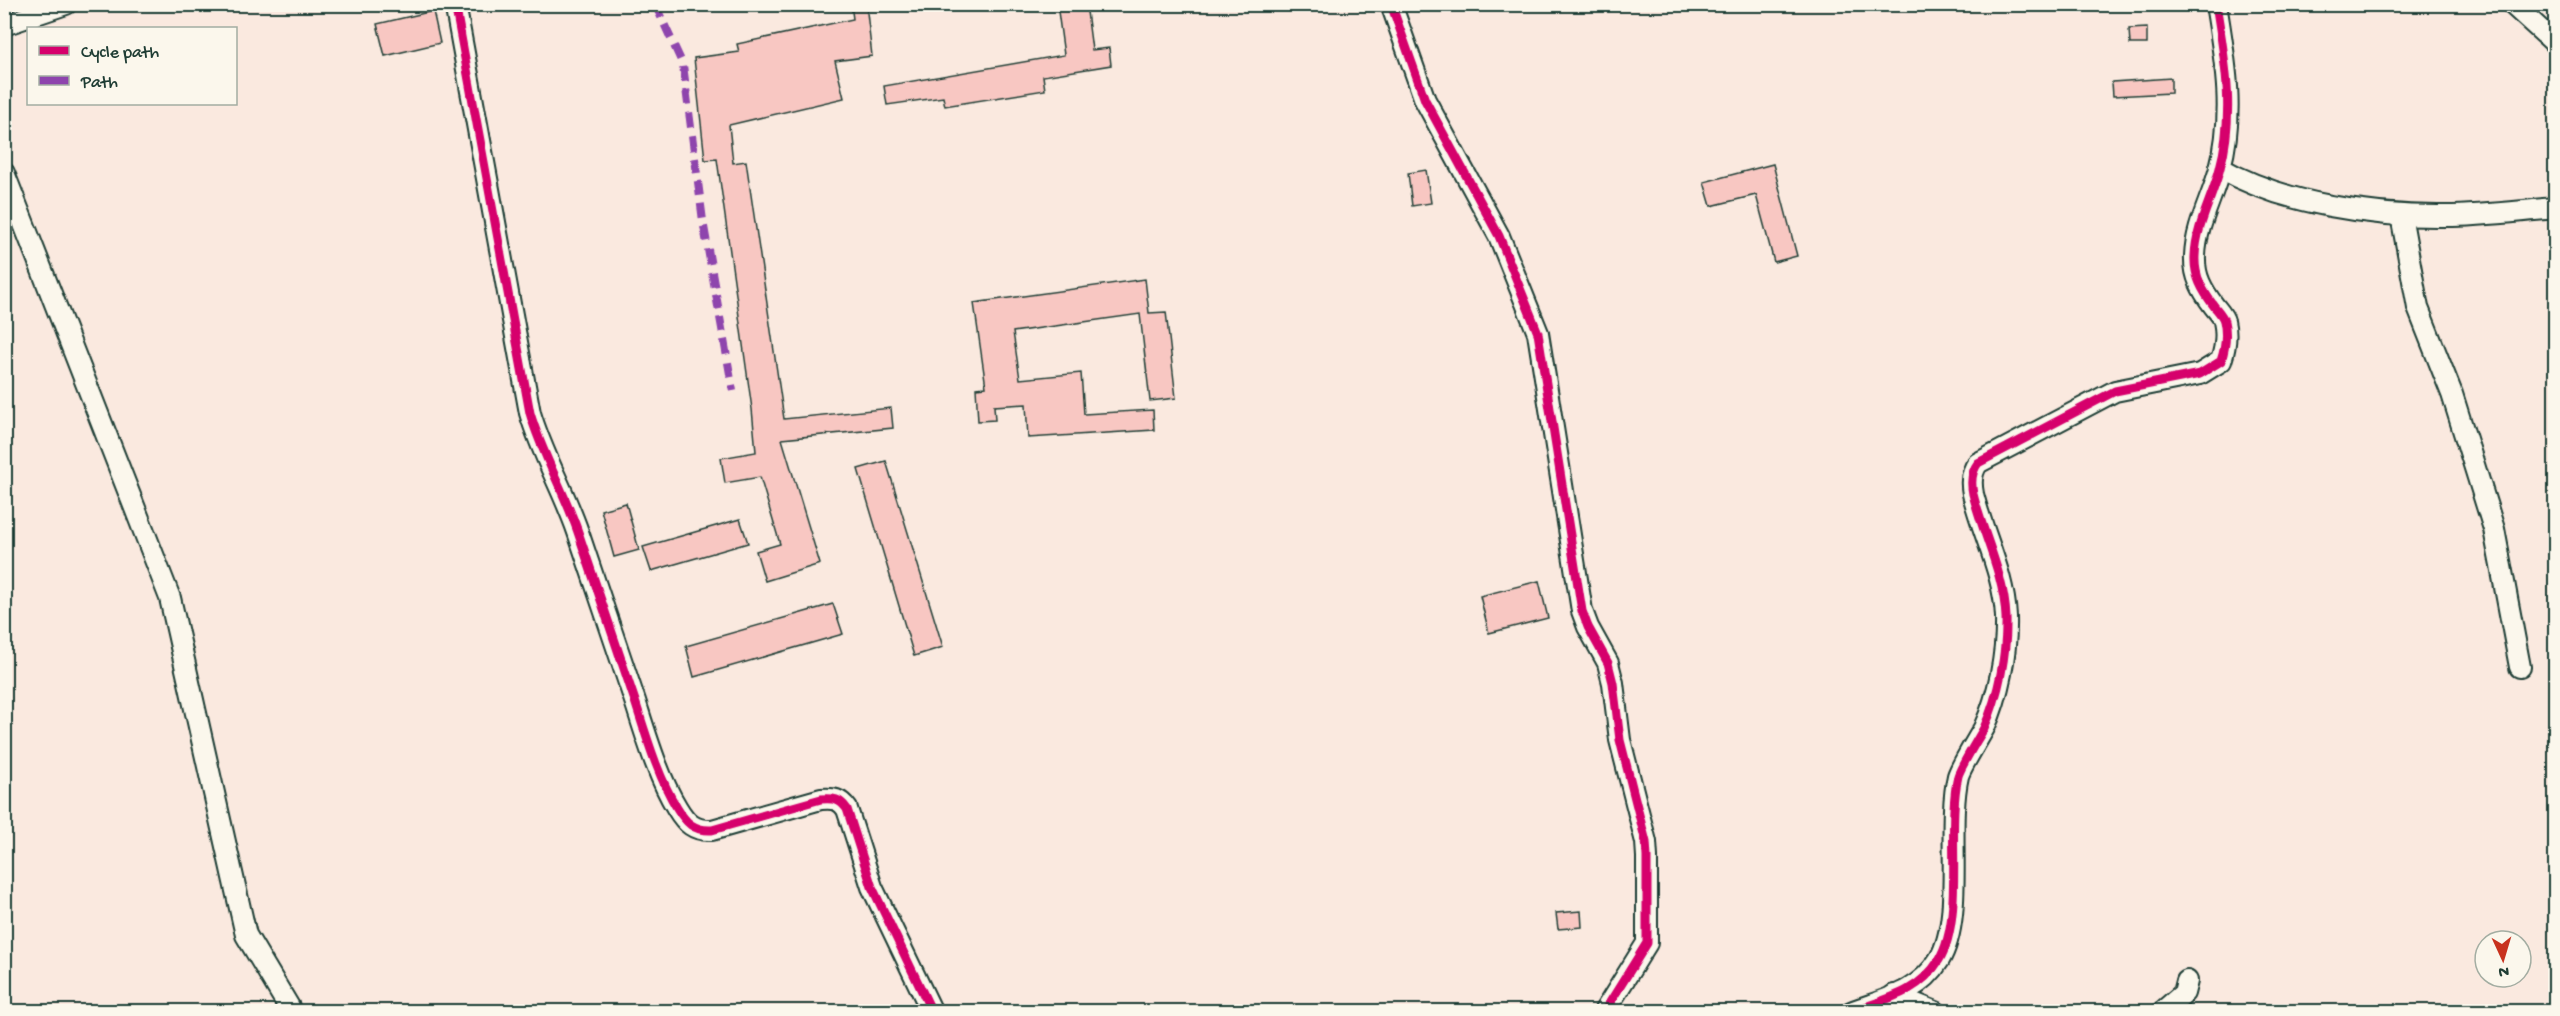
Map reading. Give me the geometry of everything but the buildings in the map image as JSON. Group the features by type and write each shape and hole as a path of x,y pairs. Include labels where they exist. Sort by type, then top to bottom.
{"street":[{"path":"4,25 66,4"},
{"path":"455,4 530,413 537,438 566,497 650,746 676,806 693,828 703,831 814,800 834,798 842,801 847,809 872,887 932,1011"},
{"path":"1391,4 1425,100 1499,236 1538,333 1582,611 1608,663 1613,683 1622,748 1646,842 1649,932 1643,951 1604,1011"},
{"path":"1851,1011 1894,996 1923,981 1940,959 1946,946 1952,915 1953,848 1959,773 1985,724 2002,665 2006,615 2001,582 1973,493 1974,468 2115,391 2200,374 2221,362 2225,348 2224,320 2201,288 2195,255 2199,229 2220,168 2229,111 2228,80 2216,4"},
{"path":"2512,4 2556,44"},
{"path":"2220,168 2245,183 2271,192 2331,206 2401,215 2447,216 2556,208"},
{"path":"4,173 170,598 246,935 290,1011"},
{"path":"2401,215 2418,308 2452,394 2494,529 2520,667"},
{"path":"2163,1011 2184,993 2187,981"},
{"path":"1894,996 1936,1011"}],"marked path":[{"path":"655,4 683,65 703,221 733,391"}],"cycle path":[{"path":"455,4 530,413 578,532 648,742 664,783 684,818 691,825 706,830 821,799 833,799 842,803 847,809 872,887 932,1012"},
{"path":"1391,4 1425,100 1499,236 1538,333 1582,611 1608,663 1613,683 1620,740 1646,842 1647,943 1604,1012"},
{"path":"1851,1012 1889,999 1922,980 1939,960 1947,942 1953,897 1954,821 1958,776 1984,728 1994,702 2001,674 2006,631 2001,585 1973,494 1974,470 1978,463 2115,391 2200,374 2221,361 2225,341 2224,321 2202,288 2195,263 2198,233 2217,179 2225,147 2227,127 2227,86 2216,4"}]}
